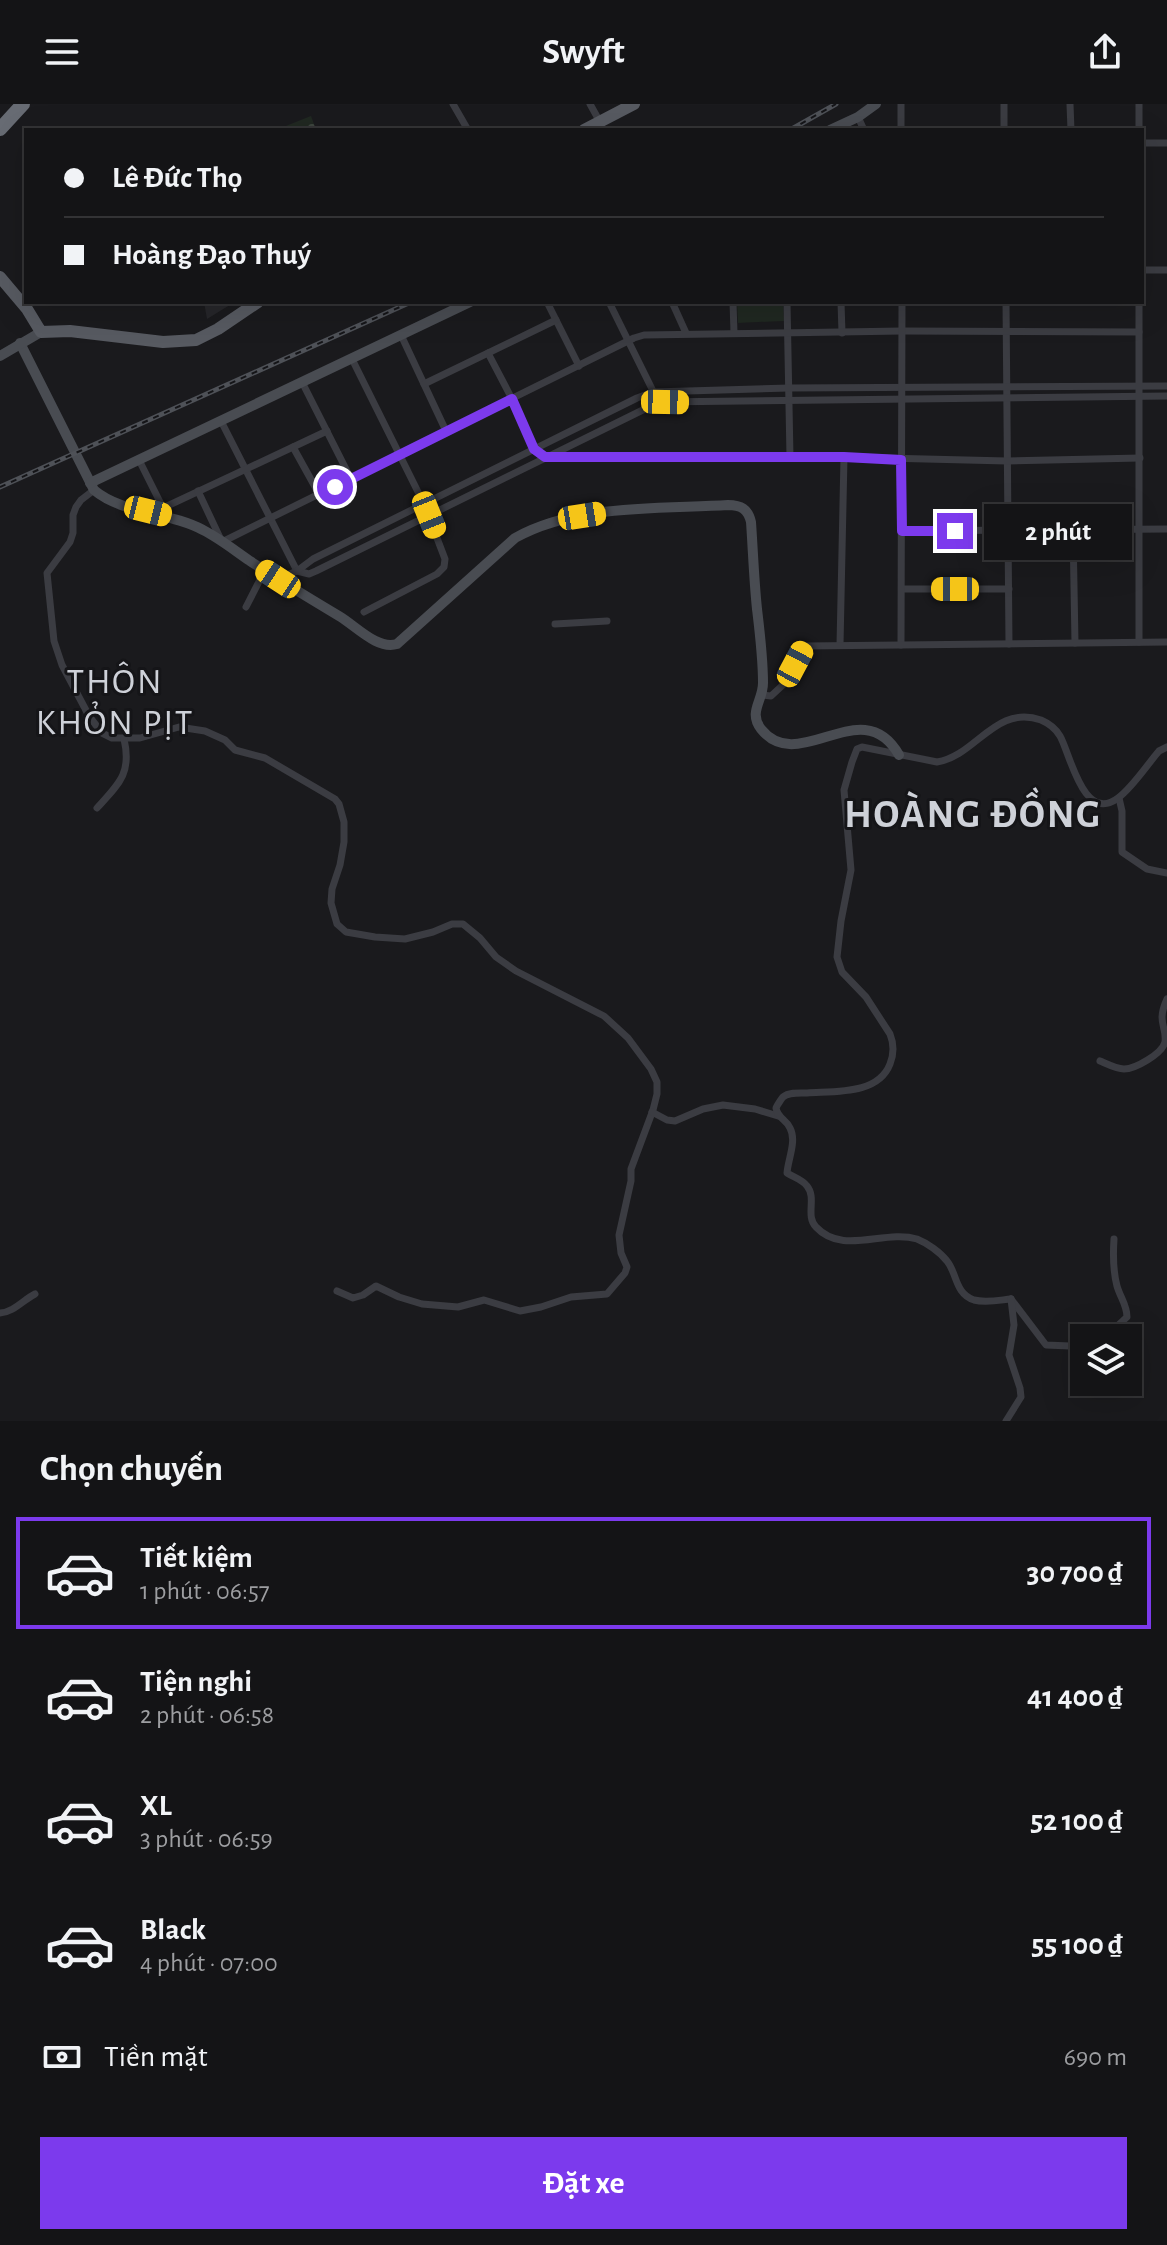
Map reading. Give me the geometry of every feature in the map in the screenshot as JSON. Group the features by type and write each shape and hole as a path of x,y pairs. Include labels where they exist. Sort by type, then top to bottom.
{"highway":[{"path":"0,129 23,104"}],"main road":[{"path":"588,128 634,104"},
{"path":"0,277 27,309 41,332 70,331 163,342 196,340 255,304"}],"street":[{"path":"453,104 467,128"},
{"path":"590,104 600,122"},
{"path":"834,128 876,104"},
{"path":"901,104 901,128"},
{"path":"1004,104 1004,128"},
{"path":"1070,104 1071,128"},
{"path":"1139,104 1139,128"},
{"path":"858,117 863,128"},
{"path":"1144,143 1167,143"},
{"path":"1144,270 1167,270"},
{"path":"337,1291 353,1298 376,1286 422,1304 458,1307 484,1300 520,1311 571,1297 607,1294 627,1267 620,1249 620,1225 631,1169 657,1094 655,1076 628,1038 604,1016 516,971 496,957 463,924 452,924 405,939 346,932 337,924 331,903 343,851 344,822 339,804 329,794 265,758 235,750 221,738 194,728 179,727 140,738 124,739 102,733 89,716 62,665 54,641 47,573 70,542 76,507 92,487 139,460 466,304"},
{"path":"548,304 579,366"},
{"path":"610,304 659,402"},
{"path":"673,304 686,333"},
{"path":"733,304 734,333"},
{"path":"787,304 790,457"},
{"path":"841,304 842,333"},
{"path":"901,645 902,304"},
{"path":"1006,304 1009,644"},
{"path":"1139,304 1139,642"},
{"path":"424,384 556,320"},
{"path":"222,542 644,335 902,331 1139,332"},
{"path":"0,356 41,332"},
{"path":"401,335 446,431"},
{"path":"20,343 92,487 108,500 179,519 204,530 389,647 397,644 515,538 529,530 553,521 601,513 737,505 747,512 751,522 762,656 763,686 754,714 758,726 779,743 792,744 867,729 895,747 899,755"},
{"path":"488,353 534,449 545,457 844,457 1007,461 1140,458"},
{"path":"352,359 424,504 444,553 444,567 437,574 364,612"},
{"path":"302,382 351,479"},
{"path":"278,579 653,392 789,388 1167,386"},
{"path":"221,421 297,571 309,574 659,402 1167,396"},
{"path":"139,460 163,508 327,431"},
{"path":"293,447 319,494"},
{"path":"840,645 844,457"},
{"path":"198,491 222,542"},
{"path":"902,531 1167,529"},
{"path":"1073,530 1075,643"},
{"path":"246,607 265,570"},
{"path":"902,589 1009,589"},
{"path":"555,624 607,621"},
{"path":"761,695 771,696 785,683 805,646 1167,642"},
{"path":"778,1116 776,1108 783,1098 792,1094 840,1091 869,1085 884,1076 892,1058 893,1041 886,1026 858,987 842,972 837,957 851,870 844,790 857,749 862,747 937,762 949,760 1004,720 1041,720 1053,727 1061,737 1078,781 1088,796 1102,803 1119,798 1159,751 1167,747"},
{"path":"97,808 126,771 124,739"},
{"path":"1119,798 1122,852 1147,869 1167,873"},
{"path":"1100,1061 1125,1069 1147,1060 1161,1049 1165,1043 1161,1013 1167,999"},
{"path":"652,1112 675,1121 703,1109 723,1105 778,1116 789,1125 792,1133 787,1173 799,1178 811,1192 811,1218 815,1227 843,1242 884,1236 916,1239 949,1262 960,1290 967,1296 986,1301 1011,1299"},
{"path":"1114,1239 1116,1285 1126,1306 1127,1317 1119,1324"},
{"path":"0,1313 11,1312 21,1301 35,1294"},
{"path":"1011,1299 1046,1345 1070,1346"},
{"path":"1006,1421 1021,1397 1009,1355 1014,1325 1011,1299"}],"shaded area":[{"path":"204,304 231,304 207,319"}],"green space":[{"path":"311,116 315,128 281,128"},
{"path":"737,304 783,304 784,321 738,323"}],"railway":[{"path":"794,128 836,104"},
{"path":"0,487 407,304"}],"district":[{"name":"THÔN KHỎN PỊT","path":"115,700"},
{"name":"HOÀNG ĐỒNG","path":"973,813"}],"route":[{"path":"335,487 512,399 534,449 545,457 844,457 901,460 902,531 955,531"}]}
